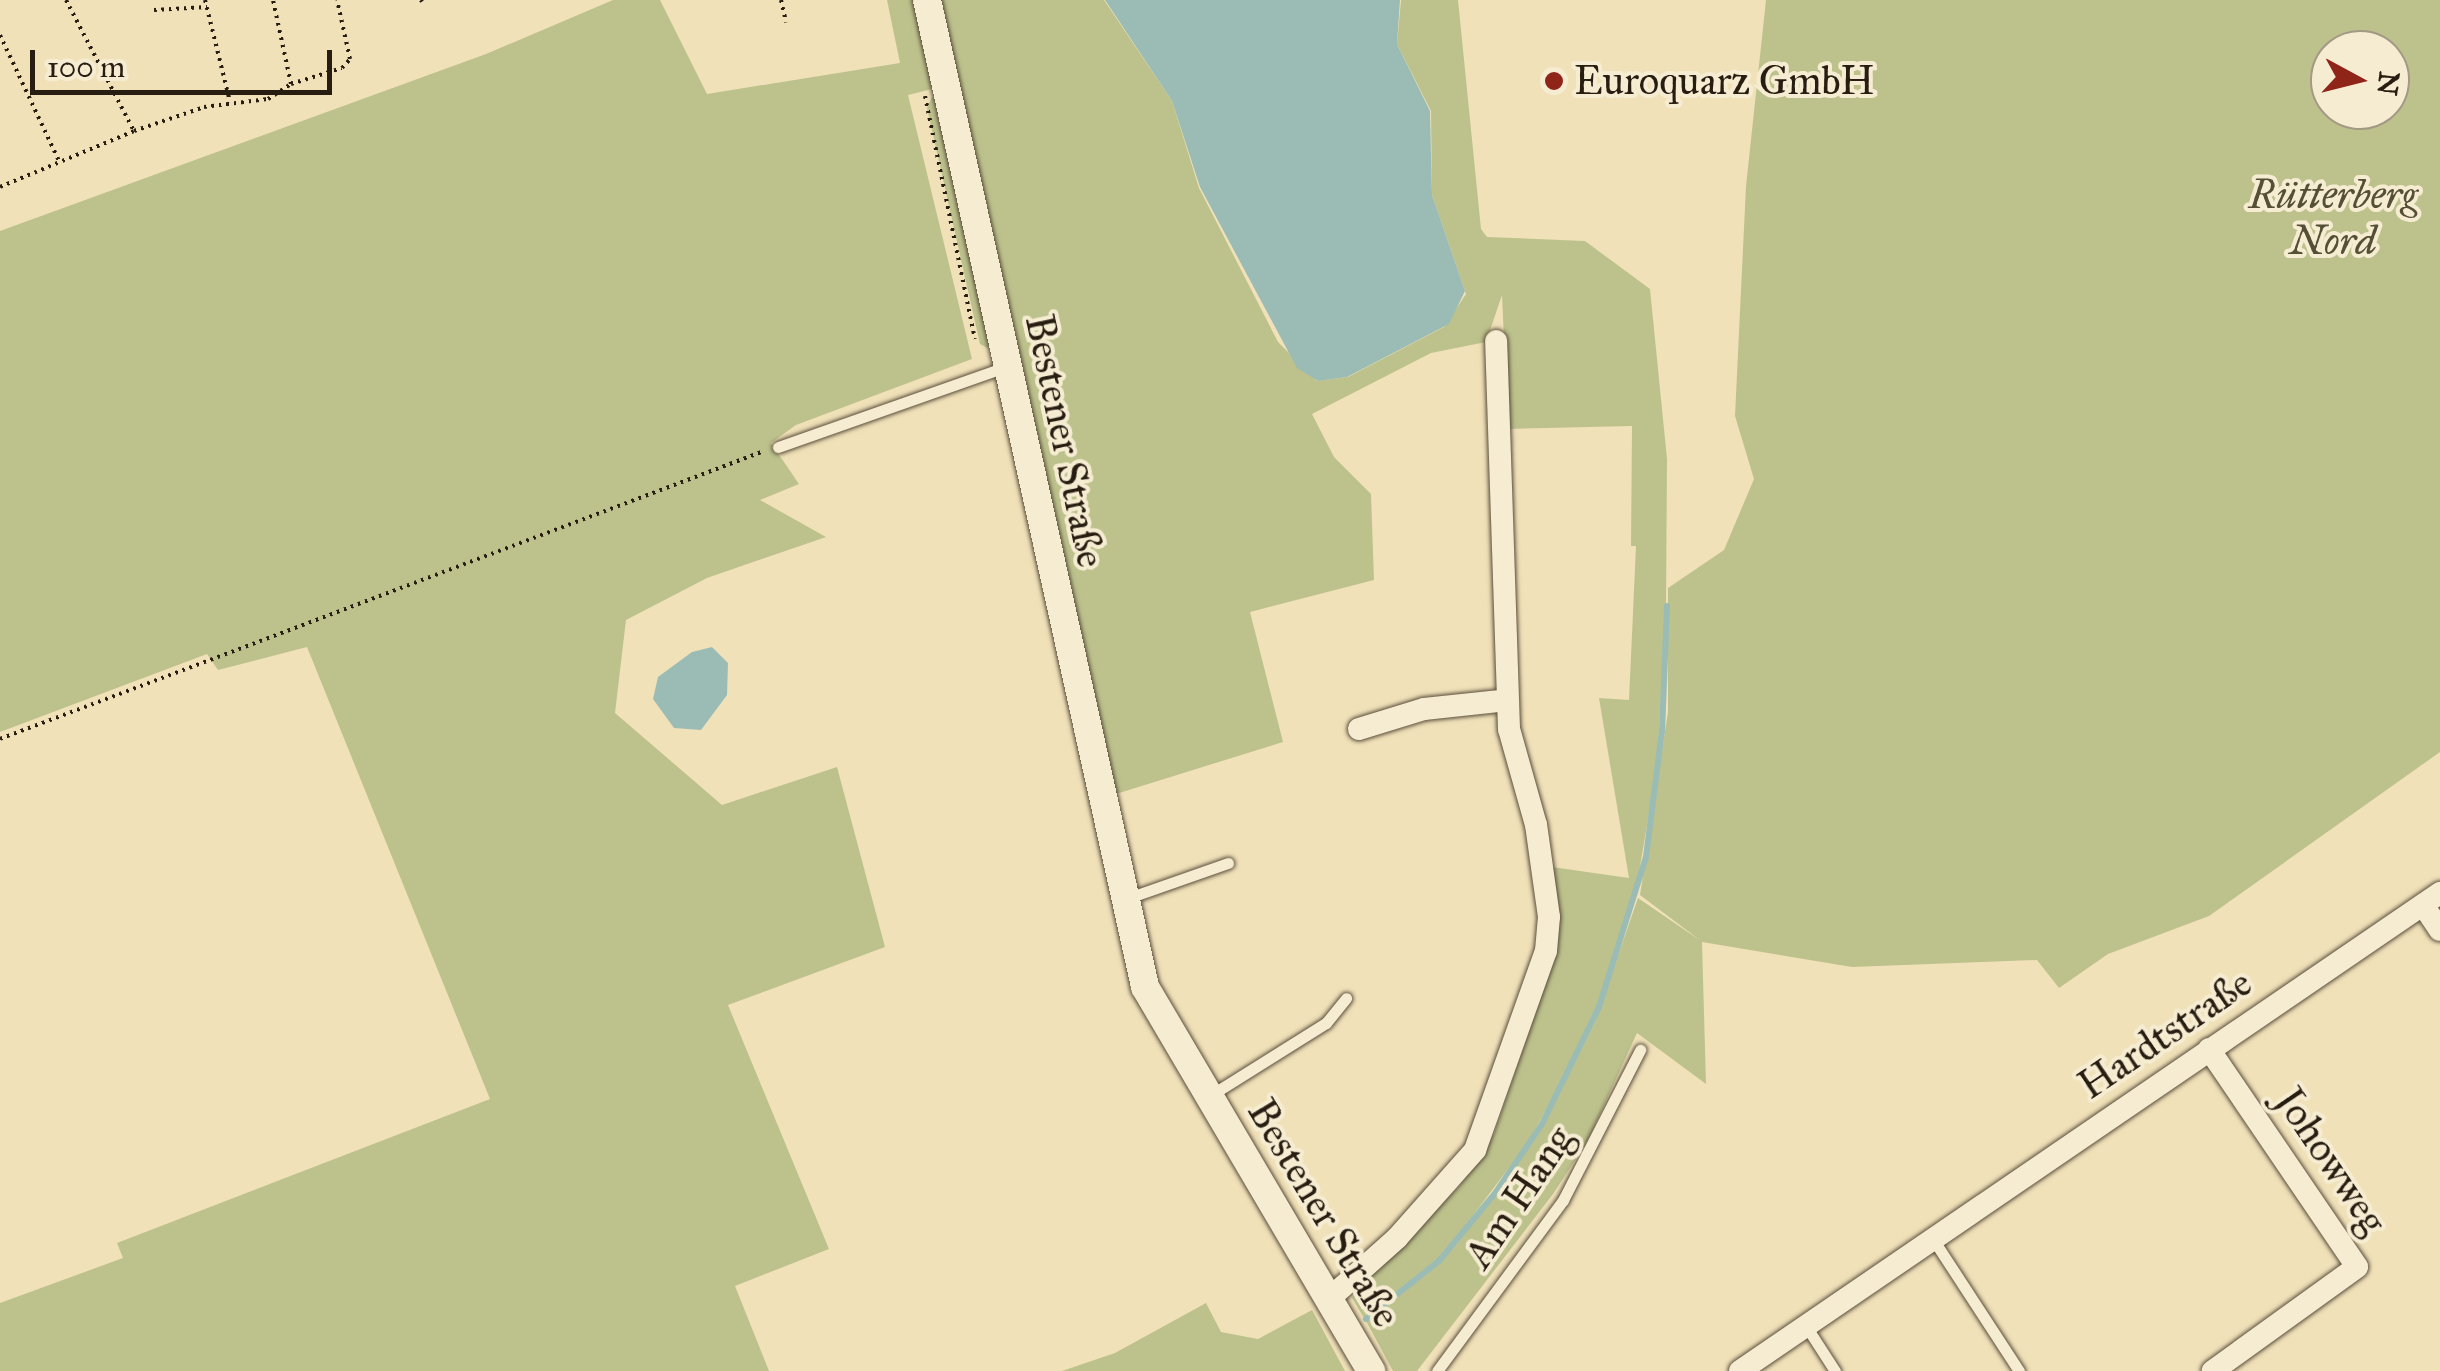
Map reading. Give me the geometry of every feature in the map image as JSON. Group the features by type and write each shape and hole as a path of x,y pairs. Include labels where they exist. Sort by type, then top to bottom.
{"street":[{"name":"Bestener Straße","path":"927,0 1150,1004 1371,1371"},
{"path":"1333,1303 1475,1150 1546,951 1549,916 1536,826 1509,728 1496,341"},
{"path":"1360,729 1424,709 1508,700"},
{"path":"2431,899 2440,930"},
{"name":"Hardtstraße","path":"1740,1371 2431,899"},
{"name":"Johowweg","path":"2209,1049 2357,1267 2213,1371"}],"lane":[{"path":"778,447 1008,366"},
{"path":"1124,899 1228,863"},
{"name":"Bestener Straße","path":"1208,1097 1326,1023 1346,998"},
{"name":"Am Hang","path":"1437,1371 1563,1200 1640,1050"},
{"path":"1933,1239 2019,1371"},
{"path":"1806,1326 1835,1371"}],"path":[{"path":"66,0 134,131"},
{"path":"272,0 291,84"},
{"path":"0,187 134,131 230,102 268,99 291,84 342,68 350,59 337,0"},
{"path":"781,0 786,22"},
{"path":"154,10 206,3 230,102"},
{"path":"0,34 59,160"},
{"path":"0,738 778,447"}],"green space":[{"path":"613,0 660,0 707,94 900,63 887,0 916,0 936,88 908,95 972,359 796,425 771,443 799,484 760,500 826,537 707,578 626,620 615,713 722,805 837,767 885,947 728,1005 829,1249 735,1286 769,1371 0,1371 0,1303 123,1258 117,1243 490,1099 307,647 218,670 207,654 0,732 0,231 486,54"},
{"path":"932,0 1104,0 1172,101 1199,188 1278,342 1317,381 1348,377 1444,327 1466,294 1432,195 1431,111 1397,44 1401,0 1458,0 1481,229 1487,237 1585,241 1650,289 1667,459 1666,606 1657,766 1635,896 1587,1034 1529,1141 1444,1254 1364,1318 1352,1298 1361,1280 1459,1187 1494,1134 1550,971 1552,867 1629,878 1599,698 1629,700 1636,546 1631,546 1632,426 1508,429 1502,295 1486,342 1431,353 1312,414 1334,457 1371,494 1374,580 1250,612 1283,742 1116,794"},
{"name":"Rütterberg Nord","path":"1766,0 2440,0 2440,752 2209,916 2108,954 2059,988 2037,960 1852,967 1702,942 1706,1084 1637,1033 1587,1142 1553,1194 1417,1371 1393,1371 1366,1321 1457,1244 1539,1133 1595,1022 1638,898 1701,941 1640,895 1668,712 1668,588 1724,550 1754,479 1735,416 1746,186"},
{"path":"932,97 937,97 993,346 987,348 980,344 927,108"},
{"path":"1206,1303 1221,1332 1258,1339 1312,1310 1345,1371 1062,1371 1115,1353"}],"water":[{"path":"1105,0 1400,0 1397,44 1430,111 1432,195 1465,291 1449,324 1347,377 1318,381 1297,368 1200,187 1172,101"},
{"path":"712,647 728,663 727,695 701,730 674,728 653,699 658,677 692,652"}],"waterway":[{"path":"1366,1319 1439,1261 1496,1192 1542,1124 1599,1007 1646,857 1662,731 1667,606"}],"place":[{"name":"Euroquarz GmbH","path":"1554,81"}]}
